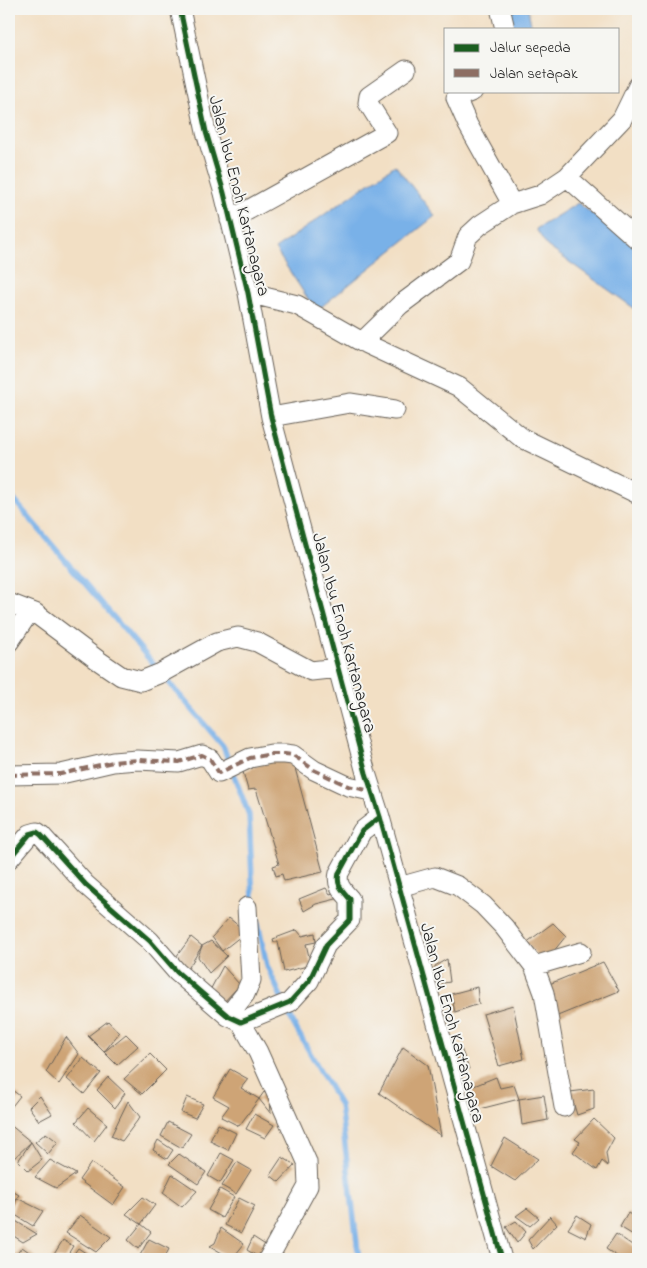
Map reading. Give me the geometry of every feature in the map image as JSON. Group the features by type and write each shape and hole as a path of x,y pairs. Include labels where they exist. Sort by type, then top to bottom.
{"street":[{"name":"Jalan Ibu Enoh Kartanagara","path":"180,9 206,132 224,192 248,293 271,417 338,668 502,1259"},
{"path":"230,220 386,133 368,103 369,96 406,70"},
{"path":"362,342 400,305 459,261 468,236 480,225 512,204 540,196 567,176 600,144 622,119 638,86"},
{"path":"471,92 456,98 468,125 512,204"},
{"path":"567,176 638,240"},
{"path":"248,293 297,305 362,342 459,387 522,438 638,494"},
{"path":"271,417 350,403 395,410"},
{"path":"9,603 30,611 121,676 140,680 151,678 217,642 238,637 257,642 311,671 338,668"},
{"path":"9,642 30,611"},
{"path":"9,776 61,774 129,760 180,762 202,755 210,759 219,773 250,758 271,754 293,755 314,770 348,786 372,791"},
{"path":"235,1019 270,1010 290,1002 309,981 326,945 350,920 350,899 340,888 339,873 362,831 380,817"},
{"path":"9,859 30,834 37,832 41,834 86,885 150,941 177,972 235,1019 258,1052 307,1162 308,1186 268,1259"},
{"path":"399,887 435,877 458,886 483,905 504,927 534,966 544,993 564,1107"},
{"path":"235,1019 251,980 247,907"},
{"path":"534,966 581,952"}],"water":[{"path":"508,9 528,9 532,28 512,28"},
{"path":"395,165 435,216 316,311 275,249"},
{"path":"578,203 638,249 638,311 547,246 536,229"}],"building":[{"path":"292,757 323,872 284,881 282,874 276,876 273,866 279,864 256,789 248,790 243,772 271,760"},
{"path":"326,888 330,894 338,891 340,898 316,904 304,911 299,899"},
{"path":"229,918 246,932 222,951 212,937"},
{"path":"553,923 566,936 544,963 526,943"},
{"path":"297,930 302,936 315,933 316,942 306,944 311,965 284,972 278,942 274,942 273,939"},
{"path":"191,937 202,946 186,972 170,965"},
{"path":"211,941 227,956 209,973 198,957 202,946"},
{"path":"447,959 450,982 437,984 435,966"},
{"path":"603,962 619,991 555,1017 542,987"},
{"path":"223,966 240,985 220,1006 208,994"},
{"path":"477,987 479,1004 455,1012 451,994"},
{"path":"513,1005 524,1059 499,1066 483,1014"},
{"path":"108,1021 119,1033 104,1052 88,1036"},
{"path":"126,1034 138,1046 117,1065 104,1052"},
{"path":"66,1037 79,1054 59,1084 46,1072"},
{"path":"451,1045 460,1046 469,1069 458,1071"},
{"path":"403,1047 428,1065 441,1136 379,1093"},
{"path":"150,1054 166,1070 142,1094 124,1079"},
{"path":"83,1058 101,1073 84,1094 67,1079"},
{"path":"230,1069 248,1079 241,1088 259,1099 239,1126 221,1117 229,1106 213,1097"},
{"path":"108,1077 125,1093 115,1108 97,1090"},
{"path":"496,1077 500,1088 514,1085 519,1099 472,1111 464,1090"},
{"path":"594,1089 594,1109 577,1115 570,1092"},
{"path":"12,1090 20,1096 9,1110 9,1093"},
{"path":"264,1092 270,1097 271,1114 259,1099"},
{"path":"544,1095 548,1120 522,1125 519,1099"},
{"path":"40,1096 52,1114 39,1121 29,1107"},
{"path":"187,1097 203,1104 195,1118 181,1112"},
{"path":"128,1101 140,1117 122,1141 111,1136"},
{"path":"88,1108 107,1124 94,1141 76,1122"},
{"path":"254,1114 274,1125 265,1138 246,1129"},
{"path":"594,1119 614,1138 606,1153 608,1166 602,1161 597,1170 573,1152 580,1142 575,1139"},
{"path":"168,1122 191,1134 182,1148 161,1136"},
{"path":"9,1124 31,1142 12,1160 9,1156"},
{"path":"218,1124 236,1133 228,1150 210,1141"},
{"path":"46,1133 58,1142 48,1154 35,1142"},
{"path":"505,1138 538,1159 515,1181 491,1166"},
{"path":"158,1140 173,1150 167,1159 153,1150"},
{"path":"31,1142 42,1160 28,1171 18,1161"},
{"path":"221,1153 234,1160 220,1183 208,1176"},
{"path":"179,1154 206,1172 198,1184 169,1164"},
{"path":"282,1157 295,1165 279,1182 270,1175"},
{"path":"50,1160 76,1174 56,1188 35,1177"},
{"path":"237,1162 251,1170 236,1194 222,1186"},
{"path":"91,1163 125,1187 113,1205 79,1180"},
{"path":"172,1174 197,1191 182,1207 163,1193"},
{"path":"9,1189 19,1195 9,1207"},
{"path":"220,1189 234,1197 222,1218 208,1210"},
{"path":"143,1197 155,1205 141,1224 126,1214"},
{"path":"17,1198 43,1211 33,1226 12,1213"},
{"path":"239,1198 255,1206 241,1233 225,1225"},
{"path":"527,1208 539,1218 530,1226 516,1216"},
{"path":"628,1213 638,1219 638,1238 620,1227"},
{"path":"80,1215 111,1237 96,1252 66,1233"},
{"path":"577,1215 591,1224 586,1238 568,1229"},
{"path":"550,1216 557,1224 533,1249 528,1240"},
{"path":"9,1217 37,1234 23,1242 9,1233"},
{"path":"516,1221 526,1232 517,1243 506,1227"},
{"path":"141,1224 151,1232 138,1249 128,1240"},
{"path":"221,1228 244,1244 232,1259 210,1246 215,1243"},
{"path":"616,1234 638,1249 636,1259 621,1259 606,1249"},
{"path":"253,1237 267,1246 260,1258 247,1250"},
{"path":"149,1239 169,1249 164,1259 138,1259"},
{"path":"63,1240 73,1246 65,1259 51,1259"},
{"path":"22,1247 39,1259 13,1259"},
{"path":"78,1248 95,1259 70,1259"}],"waterway":[{"path":"9,494 223,746 249,815 253,899 267,966 294,1025 340,1105 359,1259"}],"marked path":[{"path":"9,775 61,774 113,762 137,760 179,762 202,755 210,759 219,773 250,758 271,754 285,754 293,755 314,770 348,786 371,791"}],"cycle path":[{"path":"180,9 206,132 224,193 248,293 271,417 366,773 380,817 502,1259"},
{"path":"9,859 30,834 37,832 86,885 150,941 177,972 228,1016 241,1022 290,1002 309,981 326,945 350,920 350,899 339,884 339,873 362,831 380,817"}]}
